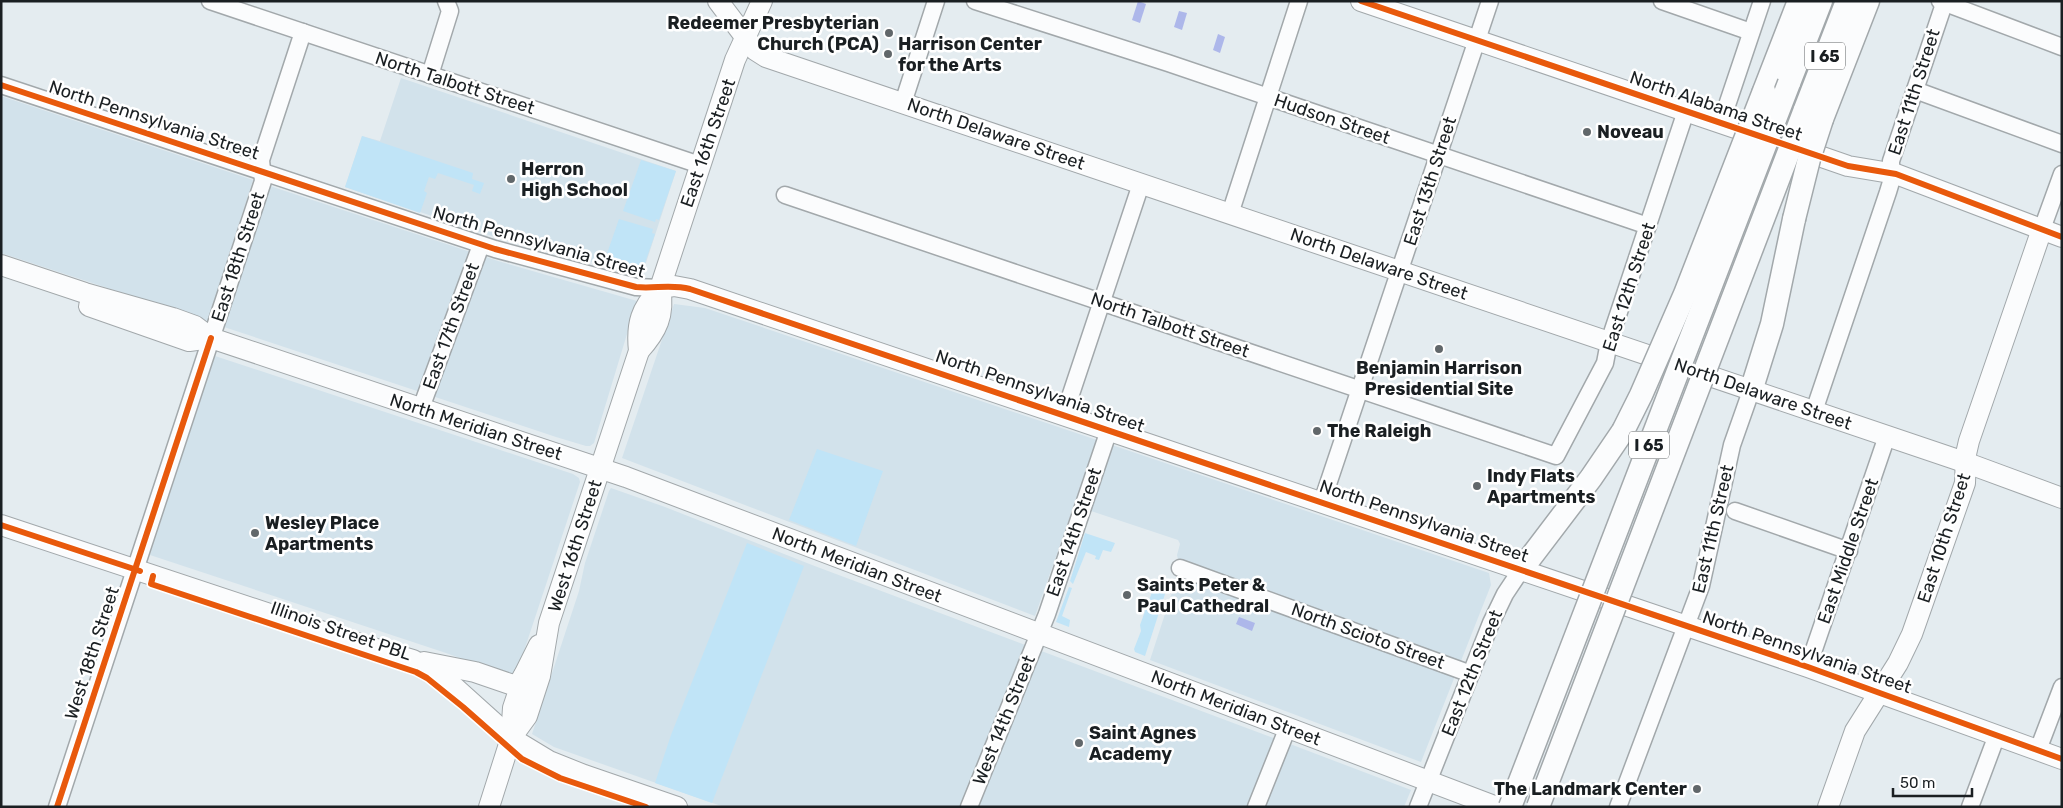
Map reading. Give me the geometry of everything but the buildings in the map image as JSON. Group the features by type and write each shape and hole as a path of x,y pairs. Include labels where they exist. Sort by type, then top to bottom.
{"highway":[{"path":"1521,570 1591,478 1623,431 1642,395 1685,294 1799,1"},
{"name":"I 65","path":"1510,807 1821,1"},
{"name":"I 65","path":"1538,807 1813,115 1847,1"},
{"path":"1751,391 1772,324 1805,173 1813,115 1868,1"}],"main road":[{"name":"North Delaware Street","path":"718,1 755,50 766,57 1967,463 2062,498"},
{"name":"East 16th Street","path":"601,468 639,351 637,331 647,303 660,288 736,60 762,1"},
{"name":"North Alabama Street","path":"1361,1 1848,166 1890,173 2062,237"},
{"name":"East 10th Street","path":"1834,805 1856,731 1902,656 1912,634 1965,483 1969,441 2042,229"},
{"name":"North Meridian Street","path":"1,265 85,293 173,318 195,326 211,338 601,468 1497,807"},
{"name":"North Meridian Street","path":"1,277 189,341 211,338"},
{"name":"North Pennsylvania Street","path":"660,288 674,286 690,288 1808,667 2062,758"},
{"name":"West 16th Street","path":"489,807 511,738 513,708 524,675 549,623 601,468"},
{"path":"1,525 413,660 474,672 513,685 519,684 524,675"},
{"name":"West 16th Street","path":"511,738 527,716 538,684 549,623"},
{"path":"413,660 452,685 511,738 529,751 558,766 676,807"}],"street":[{"name":"North Talbott Street","path":"210,1 700,165"},
{"path":"430,74 450,11 446,1"},
{"path":"903,103 936,1"},
{"name":"Hudson Street","path":"975,1 1017,8 1268,97 1648,226"},
{"path":"1230,214 1299,1"},
{"name":"East 13th Street","path":"1322,502 1490,1"},
{"path":"1662,1 1751,32"},
{"path":"1721,123 1762,1"},
{"path":"1943,2 2062,47"},
{"name":"East 11th Street","path":"1814,411 1888,192 1891,162 1943,2"},
{"name":"East 18th Street","path":"211,338 263,181 261,160 303,32"},
{"name":"North Pennsylvania Street","path":"1,85 481,244 636,287 660,288"},
{"path":"1915,90 2062,144"},
{"name":"East 12th Street","path":"1556,456 1605,363 1609,342 1686,111"},
{"name":"East 10th Street","path":"2042,229 2062,174"},
{"path":"1064,415 1141,184"},
{"name":"North Talbott Street","path":"784,195 1556,456"},
{"name":"East 17th Street","path":"421,408 481,244"},
{"name":"West 18th Street","path":"57,807 211,338"},
{"name":"East 11th Street","path":"1618,807 1701,586 1732,445 1751,391"},
{"name":"East 14th Street","path":"1039,633 1108,430"},
{"name":"East Middle Street","path":"1808,667 1887,436"},
{"path":"1735,511 1849,550"},
{"name":"North Scioto Street","path":"1180,568 1470,674"},
{"name":"East 12th Street","path":"1418,807 1491,623 1511,584 1521,570"},
{"name":"West 14th Street","path":"969,807 1039,633"},
{"path":"2038,750 2062,687"},
{"path":"1256,807 1288,728"},
{"path":"1970,807 1998,734"}],"shaded area":[{"name":"Herron High School","path":"401,78 676,171 642,275 495,237 345,187 362,136 380,141"},
{"path":"1,96 253,180 208,321 1,253"},
{"path":"362,136 473,173 472,179 484,183 480,194 472,191 474,185 438,173 435,179 429,177 424,191 427,193 420,213 345,187"},
{"path":"641,160 676,171 659,220 656,219 655,222 623,211"},
{"path":"270,186 498,261 637,301 594,443 586,446 556,437 224,327"},
{"path":"619,219 653,229 652,233 655,234 641,274 603,265"},
{"path":"674,304 705,308 1097,440 1035,616 622,458"},
{"path":"215,356 573,474 579,478 580,482 515,678 446,653 150,555"},
{"path":"1112,445 1489,573 1491,585 1421,762 1150,660 1180,568 1177,555 1180,544 1178,540 1091,511"},
{"path":"817,449 883,471 856,546 789,520"},
{"path":"611,488 1276,739 1247,807 724,807 554,747 532,734 579,591 585,563"},
{"path":"1085,533 1115,543 1111,552 1103,550 1099,560 1095,559 1096,556 1086,552 1073,584 1070,581"},
{"path":"747,543 804,566 712,803 655,783 671,735"},
{"path":"1069,587 1072,588 1062,616 1070,620 1069,627 1056,622"},
{"path":"1155,590 1165,594 1145,656 1135,652 1134,649 1141,631 1140,625 1152,592"},
{"path":"1290,744 1411,790 1404,807 1264,807"}],"water":[{"path":"1138,1 1146,4 1140,23 1132,20"},
{"path":"1179,11 1187,13 1182,30 1174,27"},
{"path":"1218,34 1225,37 1220,53 1213,50"},
{"path":"1239,617 1255,623 1252,631 1236,624"}],"cycle path":[{"path":"1361,1 1848,166 1896,174 2062,237"},
{"path":"1,85 495,249 636,287 690,289 1808,667 2062,759"},
{"path":"57,807 211,338"},
{"path":"1,525 140,571"},
{"name":"Illinois Street PBL","path":"153,576 151,584 416,672 427,678 463,707 522,759 560,778 646,807"}],"place":[{"name":"Redeemer Presbyterian Church (PCA)","path":"889,33"},
{"name":"Harrison Center for the Arts","path":"888,54"},
{"name":"Noveau","path":"1587,132"},
{"name":"Herron High School","path":"511,179"},
{"name":"Benjamin Harrison Presidential Site","path":"1439,349"},
{"name":"The Raleigh","path":"1317,431"},
{"name":"Indy Flats Apartments","path":"1477,486"},
{"name":"Wesley Place Apartments","path":"255,533"},
{"name":"Saints Peter & Paul Cathedral","path":"1127,595"},
{"name":"Saint Agnes Academy","path":"1079,743"},
{"name":"The Landmark Center","path":"1697,789"}]}
